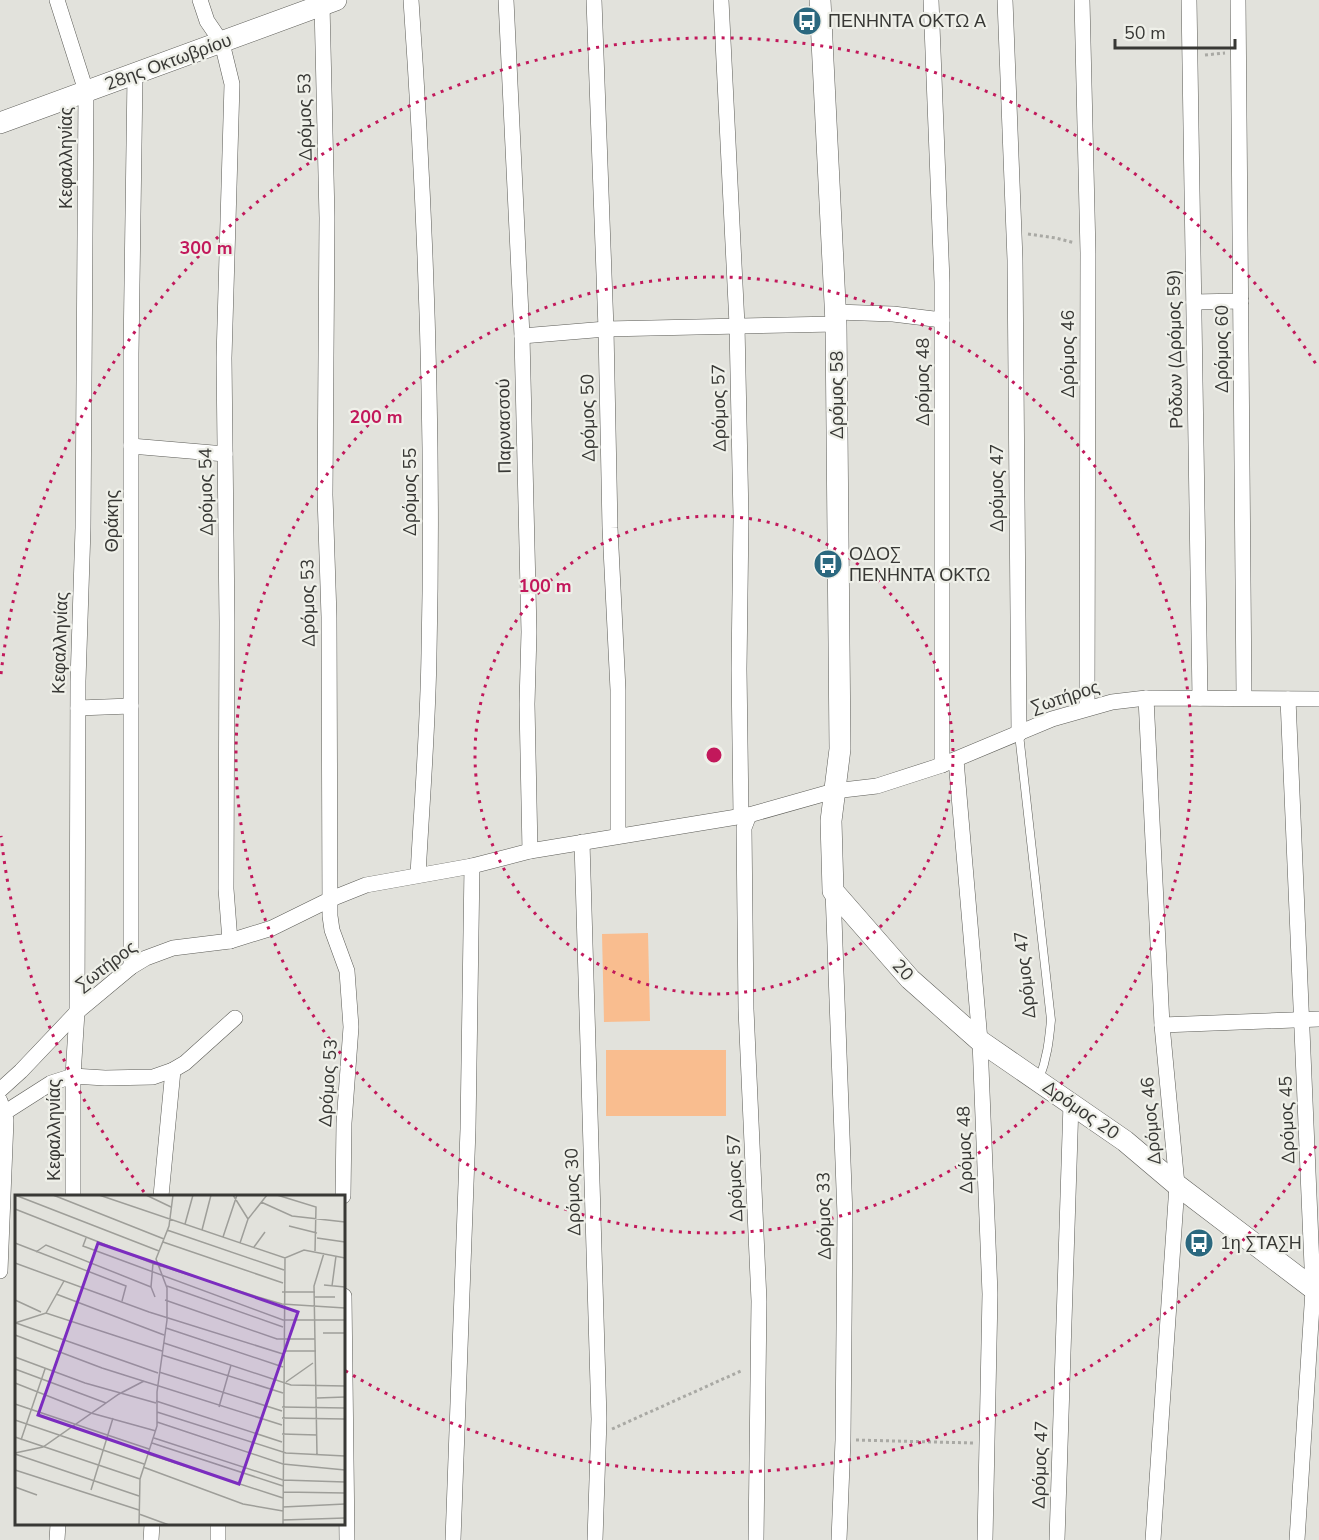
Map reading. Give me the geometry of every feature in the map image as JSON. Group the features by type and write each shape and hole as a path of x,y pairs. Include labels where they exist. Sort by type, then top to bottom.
{"street":[{"name":"Κεφαλληνίας","path":"57,0 86,91 83,528 78,708 77,1012 73,1076 73,1195"},
{"path":"200,0 207,21 222,43"},
{"name":"Δρόμος 55","path":"411,0 420,131 430,413 429,654 418,875"},
{"name":"Παρνασσού","path":"506,0 522,336 530,851"},
{"name":"Δρόμος 50","path":"594,0 606,329 610,528 618,690 618,836"},
{"name":"Δρόμος 57","path":"721,0 737,325 741,518 739,669 745,816 746,1009 758,1279 756,1540"},
{"name":"Δρόμος 58","path":"820,0 836,318 840,749 831,821 833,891"},
{"name":"Δρόμος 48","path":"932,0 942,320 949,762 980,1041 990,1294 986,1540"},
{"name":"Δρόμος 47","path":"1005,0 1014,232 1019,734"},
{"name":"Δρόμος 46","path":"1082,0 1088,247 1088,708"},
{"name":"Ρόδων (Δρόμος 59)","path":"1189,0 1200,698"},
{"name":"Δρόμος 60","path":"1238,0 1244,697"},
{"name":"28ης Οκτωβρίου","path":"0,123 222,43 315,4"},
{"name":"Δρόμος 53","path":"315,4 327,218 325,495 329,617 332,930 347,971 351,1027 344,1122 343,1195"},
{"name":"Δρόμος 54","path":"222,43 231,84 224,358 226,889 230,941"},
{"name":"Θράκης","path":"131,967 131,446 135,75"},
{"path":"1194,302 1241,301"},
{"path":"522,336 606,329 737,325 893,314 942,320"},
{"path":"131,446 225,454"},
{"name":"Σωτήρος","path":"0,1090 77,1012 131,967 159,952 230,941 272,928 331,899 366,885 472,866 530,851 745,816 834,791 877,786 949,762 1052,719 1112,702 1146,698 1319,699"},
{"name":"Δρόμος 46","path":"1146,698 1162,1025 1177,1185 1153,1540"},
{"name":"Δρόμος 45","path":"1288,699 1316,1292 1297,1540"},
{"path":"78,708 131,706"},
{"name":"Δρόμος 30","path":"582,842 595,1256 598,1435 595,1540"},
{"path":"453,1540 468,1129 472,866"},
{"name":"20","path":"833,891 910,979 980,1041"},
{"name":"Δρόμος 33","path":"833,891 844,1216 843,1440 838,1540"},
{"path":"0,1271 6,1120 2,1107 51,1083 73,1076 153,1077 173,1070 185,1063 235,1018"},
{"path":"1162,1025 1319,1019"},
{"name":"Δρόμος 20","path":"980,1041 1125,1141 1177,1185"},
{"path":"161,1195 173,1070"},
{"name":"Δρόμος 47","path":"1057,1540 1071,1103"},
{"path":"1177,1185 1316,1292"},
{"path":"345,1377 347,1540"},
{"path":"57,1540 58,1525"}],"lane":[{"name":"Δρόμος 47","path":"1019,734 1050,1020 1046,1063 1038,1081"}],"path":[{"path":"1190,59 1207,54 1239,52"},
{"path":"1014,232 1056,238 1088,247"},
{"path":"598,1435 758,1363"},
{"path":"843,1440 988,1444"}],"shaded area":[{"path":"648,933 650,1021 604,1022 602,934"},
{"path":"606,1050 726,1050 726,1116 606,1116"}],"place":[{"name":"ΠΕΝΗΝΤΑ ΟΚΤΩ Α","path":"807,21"},
{"name":"ΟΔΟΣ ΠΕΝΗΝΤΑ ΟΚΤΩ","path":"828,564"},
{"name":"1η ΣΤΑΣΗ","path":"1199,1243"}]}
